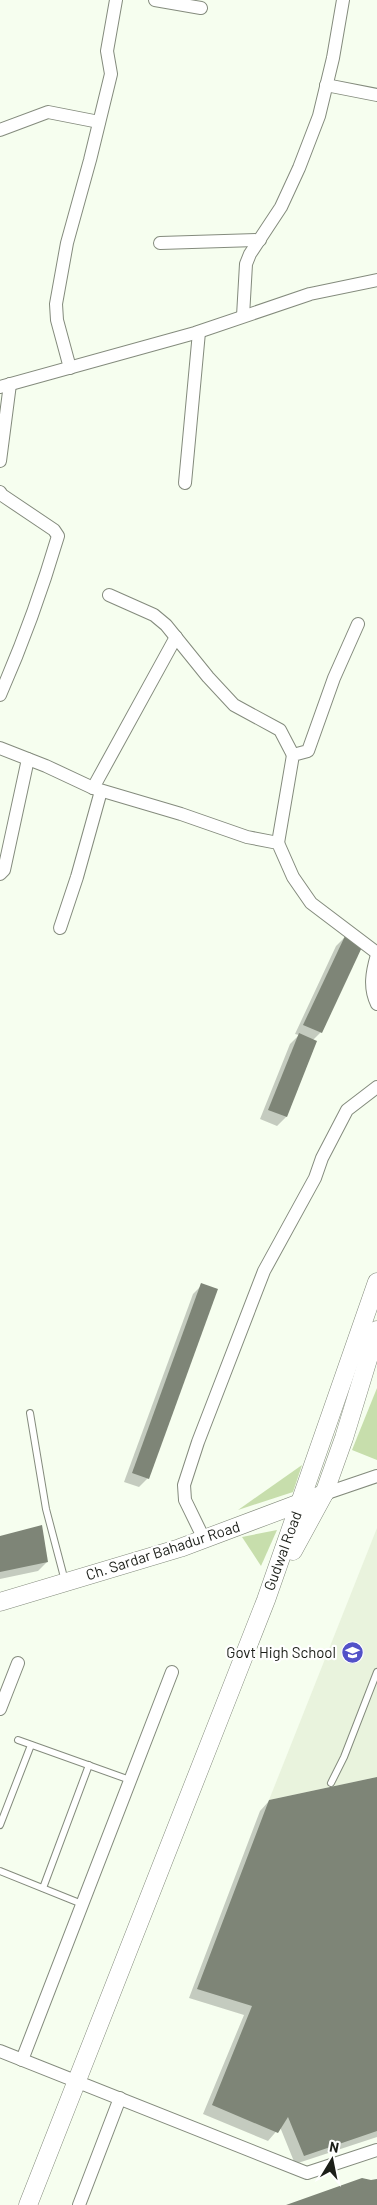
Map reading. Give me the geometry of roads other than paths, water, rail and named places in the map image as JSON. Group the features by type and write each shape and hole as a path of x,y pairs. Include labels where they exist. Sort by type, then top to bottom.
{"main road":[{"name":"Gudwal Road","path":"266,1600 377,1282"},
{"name":"Gudwal Road","path":"266,1600 324,1494 344,1438 377,1330"},
{"name":"Ch. Sardar Bahadur Road","path":"0,1602 204,1540 324,1494"},
{"path":"28,2205 266,1600"}],"street":[{"path":"70,368 56,320 56,304 67,243 111,74 107,52 116,0"},
{"path":"155,0 201,8"},
{"path":"243,316 246,264 281,207 299,168 319,116 343,0"},
{"path":"326,85 377,95"},
{"path":"0,130 48,112 99,122"},
{"path":"160,243 260,240"},
{"path":"0,461 5,386 199,332 310,294 377,280"},
{"path":"185,483 199,332"},
{"path":"0,492 54,530 58,536 26,633 0,695"},
{"path":"109,595 154,615 166,625 208,677 234,705 280,730 293,755 278,844 293,877 311,903 377,954 372,977 372,994 377,1004"},
{"path":"293,755 308,751 334,678 358,624"},
{"path":"60,928 77,877 97,789 176,637"},
{"path":"0,748 97,789 181,814 247,837 278,844"},
{"path":"0,874 4,870 28,759"},
{"path":"204,1540 185,1500 184,1485 198,1442 264,1271 315,1178 322,1158 347,1110 377,1087"},
{"path":"324,1494 377,1476"},
{"path":"0,1709 18,1663"},
{"path":"22,2060 172,1672"},
{"path":"0,2051 307,2172 377,2150"},
{"path":"79,2205 120,2098"}],"lane":[{"path":"30,1413 46,1510 66,1582"},
{"path":"331,1783 344,1757 377,1672"},
{"path":"18,1740 130,1780"},
{"path":"0,1825 32,1745"},
{"path":"42,1888 89,1765"},
{"path":"0,1871 82,1904"}],"place":[{"name":"Govt High School","path":"352,1653"}]}
